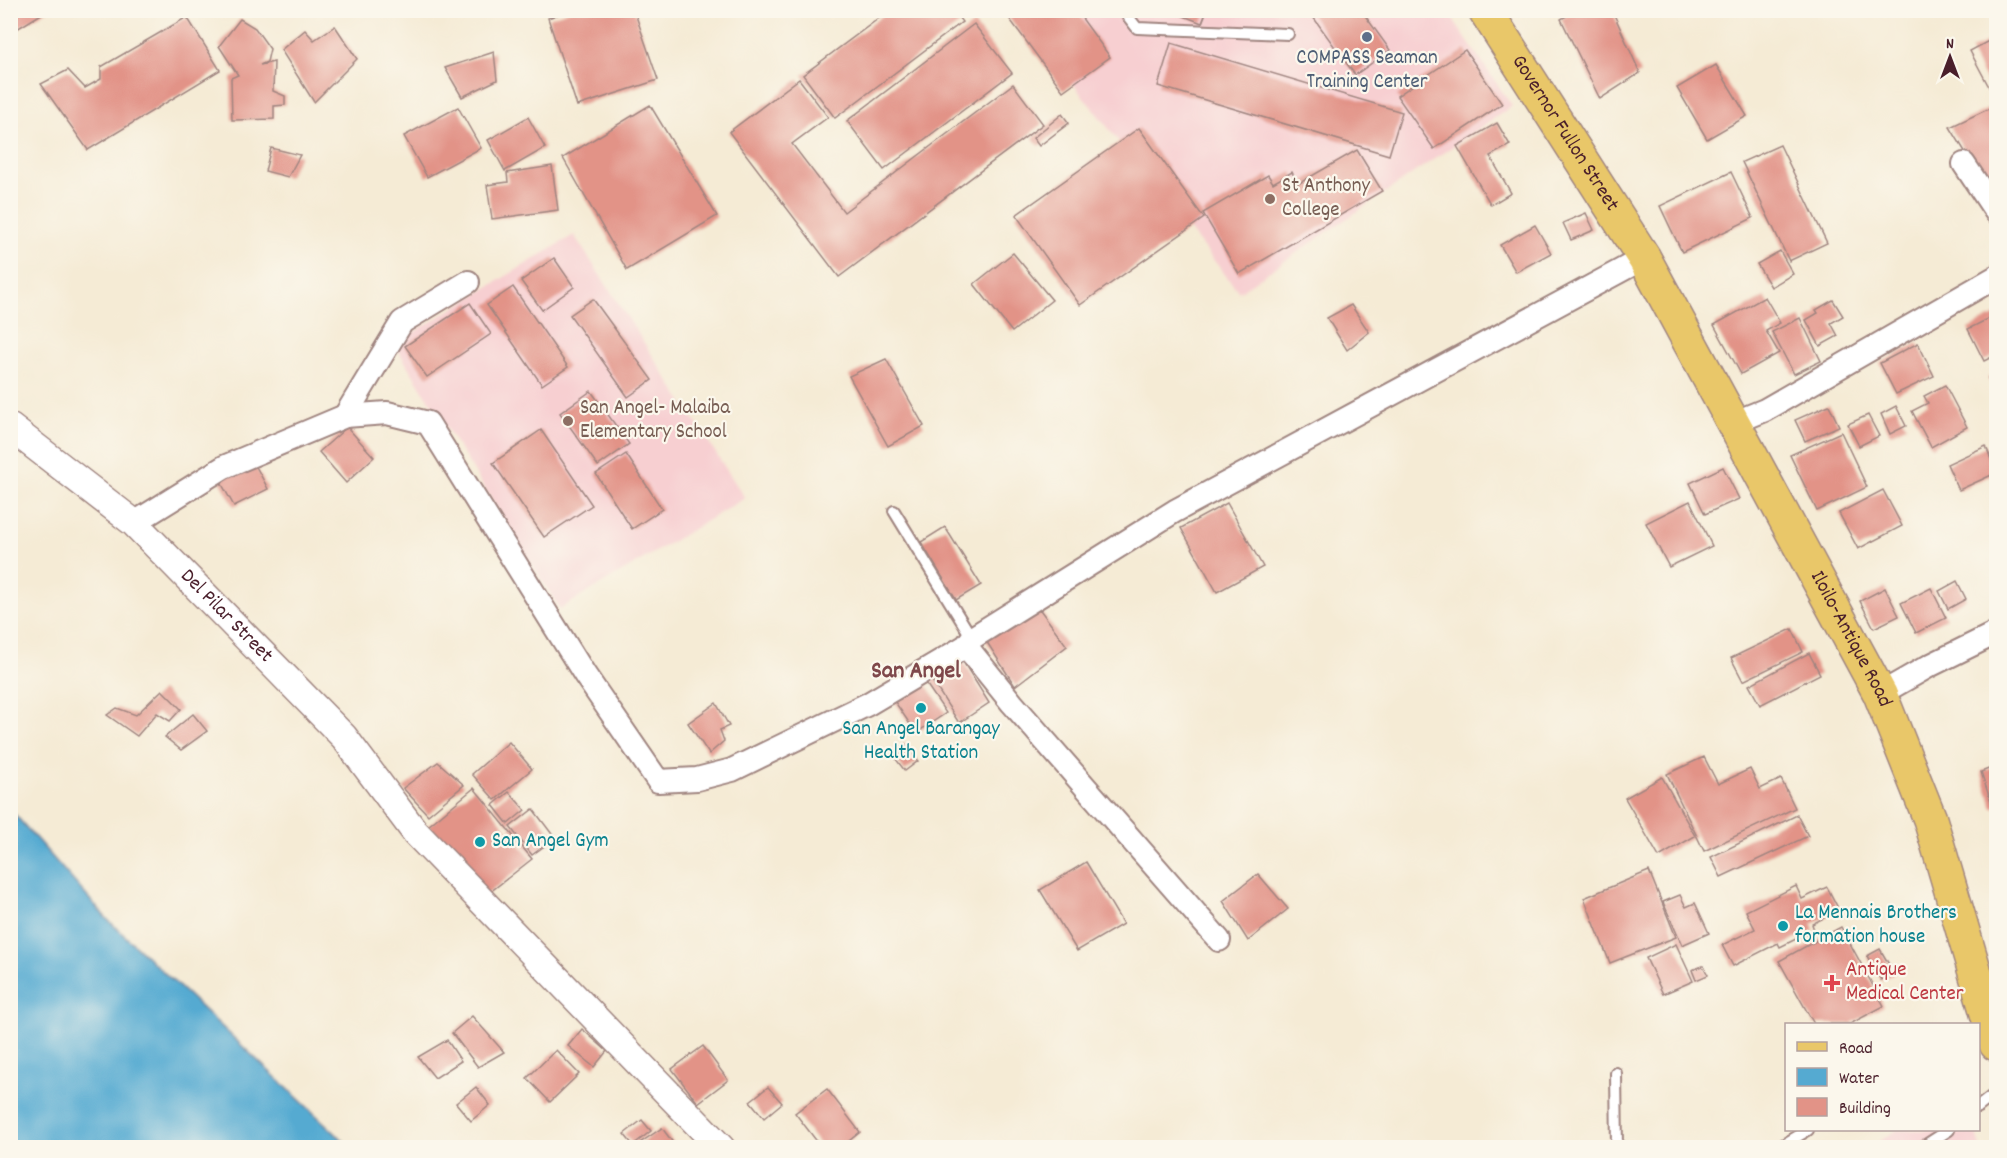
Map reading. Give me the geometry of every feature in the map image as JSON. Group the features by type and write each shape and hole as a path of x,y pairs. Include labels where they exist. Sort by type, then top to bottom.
{"main road":[{"name":"Governor Fullon Street","path":"1485,10 1644,258"},
{"name":"Iloilo-Antique Road","path":"1644,258 1880,694 1930,819 1989,1031"}],"street":[{"path":"1964,164 1996,212"},
{"path":"134,523 224,467 345,416 387,413 428,423 585,675 658,781 697,779 732,770 868,705 1175,511 1644,258"},
{"path":"1733,423 1765,410 1996,277"},
{"path":"345,416 402,322 468,282"},
{"name":"Del Pilar Street","path":"10,428 134,523 344,737 415,832 721,1148"},
{"path":"1880,694 1929,666 1996,633"},
{"path":"969,642 1012,703 1219,940"}],"lane":[{"path":"1124,10 1137,28 1288,34"},
{"path":"894,511 969,642"},
{"path":"1617,1073 1617,1148"},
{"path":"1980,1105 1996,1093"},
{"path":"1778,1148 1806,1131"},
{"path":"1921,1148 1940,1143"}],"shaded area":[{"name":"St Anthony College","path":"1015,11 1447,11 1512,106 1239,292"},
{"name":"San Angel- Malaiba Elementary School","path":"574,235 745,498 560,609 394,344"},
{"path":"1895,1131 1976,1131 1981,1147 1868,1148"}],"water":[{"path":"10,809 107,919 350,1147 11,1147"}],"building":[{"path":"10,10 48,10 17,29 10,19"},
{"path":"571,10 634,10 658,80 577,106 548,18"},
{"path":"890,10 953,10 962,22 835,118 803,75"},
{"path":"1003,10 1076,10 1110,57 1063,91"},
{"path":"1182,10 1207,10 1202,23 1181,15"},
{"path":"1308,10 1361,10 1390,50 1355,75"},
{"path":"1577,10 1612,10 1640,73 1600,99 1561,19"},
{"path":"187,17 220,70 88,150 41,84 68,70 85,88 101,79 101,67"},
{"path":"240,19 255,28 270,49 267,62 260,65 274,62 273,91 285,96 285,105 274,106 274,119 232,120 231,78 238,75 219,46"},
{"path":"974,24 1012,73 884,170 847,121"},
{"path":"335,26 357,59 314,102 281,50 305,30 314,40"},
{"path":"1996,37 1996,100 1970,51"},
{"path":"1171,43 1402,112 1389,155 1158,86"},
{"path":"1465,50 1502,104 1434,149 1397,96"},
{"path":"494,52 497,80 462,97 445,68"},
{"path":"1716,65 1747,116 1707,139 1677,88"},
{"path":"799,79 828,117 792,144 844,212 1013,84 1043,124 839,277 729,132"},
{"path":"650,105 717,216 627,270 563,158"},
{"path":"458,107 481,148 427,177 404,136"},
{"path":"1988,109 1996,119 1996,172 1983,181 1950,127"},
{"path":"1062,114 1069,123 1039,146 1033,138"},
{"path":"528,117 545,148 505,171 488,140"},
{"path":"1497,123 1510,145 1490,156 1511,193 1491,205 1457,146"},
{"path":"1139,128 1204,218 1080,305 1016,215"},
{"path":"1780,145 1827,243 1789,261 1742,162"},
{"path":"271,148 300,155 288,177 265,171"},
{"path":"1357,150 1382,191 1239,274 1203,213 1268,175 1273,183 1292,172 1298,184"},
{"path":"552,166 558,210 492,219 487,185 508,182 507,173"},
{"path":"1731,172 1753,218 1682,252 1660,206"},
{"path":"1586,213 1594,230 1571,240 1563,223"},
{"path":"1535,225 1551,253 1516,272 1500,245"},
{"path":"1780,251 1793,274 1771,287 1757,264"},
{"path":"1013,253 1052,300 1012,332 974,284"},
{"path":"554,258 574,287 542,310 521,281"},
{"path":"513,287 568,367 542,385 487,305"},
{"path":"1765,297 1780,323 1766,331 1779,353 1741,374 1714,325"},
{"path":"593,299 652,380 628,397 570,315"},
{"path":"1833,300 1843,316 1831,323 1838,336 1820,346 1806,320 1818,313 1816,310"},
{"path":"470,303 491,334 427,377 405,346"},
{"path":"1351,305 1369,332 1347,350 1327,318"},
{"path":"1996,315 1996,355 1984,361 1968,329"},
{"path":"1800,318 1821,361 1794,374 1772,332"},
{"path":"1918,343 1934,376 1896,394 1880,363"},
{"path":"886,359 924,426 888,446 849,376"},
{"path":"1996,373 1996,394 1988,378"},
{"path":"1945,385 1967,427 1931,447 1912,411 1928,403 1924,396"},
{"path":"591,391 629,444 598,466 560,413"},
{"path":"1829,405 1839,426 1805,441 1795,420"},
{"path":"1896,406 1906,426 1890,434 1881,414"},
{"path":"1868,415 1879,436 1859,446 1848,424"},
{"path":"347,427 374,457 346,483 319,452"},
{"path":"541,430 592,505 544,537 493,463"},
{"path":"1841,432 1867,487 1817,511 1790,455"},
{"path":"1986,446 1996,473 1959,490 1947,464"},
{"path":"626,454 662,509 632,529 596,474"},
{"path":"252,459 268,489 234,506 218,477"},
{"path":"1723,467 1739,499 1705,514 1690,483"},
{"path":"1883,490 1902,526 1858,549 1839,513"},
{"path":"1690,501 1712,546 1669,567 1646,523"},
{"path":"1227,503 1263,567 1217,592 1181,528"},
{"path":"945,527 981,585 956,600 921,542"},
{"path":"1957,581 1966,599 1948,609 1939,591"},
{"path":"1885,588 1899,616 1874,628 1860,601"},
{"path":"1931,588 1946,618 1916,633 1901,603"},
{"path":"1038,607 1067,646 1015,686 983,636"},
{"path":"1792,629 1803,652 1743,681 1731,658"},
{"path":"1809,653 1820,674 1760,705 1749,685"},
{"path":"962,660 989,703 959,723 931,679"},
{"name":"San Angel Barangay Health Station","path":"925,682 946,713 916,733 895,702"},
{"path":"162,690 181,709 170,721 157,713 137,736 107,715 117,708 136,715"},
{"path":"716,703 729,726 720,730 724,741 709,754 688,723"},
{"path":"193,714 207,731 181,750 165,737"},
{"path":"509,742 532,769 495,800 472,774"},
{"path":"905,744 918,761 905,771 892,754"},
{"path":"1704,757 1718,784 1750,769 1760,789 1781,779 1795,808 1704,851 1667,774"},
{"path":"438,762 464,785 428,815 403,788"},
{"path":"1996,766 1996,807 1993,808 1981,772"},
{"path":"1662,777 1695,836 1659,857 1625,798"},
{"name":"San Angel Gym","path":"474,788 532,859 485,896 428,826"},
{"path":"509,792 525,810 508,824 493,805"},
{"path":"533,809 555,838 532,855 510,827"},
{"path":"1797,815 1808,836 1721,877 1711,857"},
{"path":"1086,862 1123,924 1077,951 1040,890"},
{"path":"1649,871 1676,937 1610,963 1584,898"},
{"path":"1258,874 1288,909 1248,941 1223,901"},
{"name":"La Mennais Brothers formation house","path":"1796,886 1802,899 1827,887 1839,910 1812,924 1814,930 1780,947 1778,943 1733,966 1722,945 1755,929 1746,911"},
{"path":"1680,895 1686,907 1695,903 1709,933 1682,945 1663,902"},
{"name":"Antique Medical Center","path":"1841,927 1884,1006 1852,1023 1813,1023 1779,961"},
{"path":"1676,944 1693,981 1663,994 1646,958"},
{"path":"1880,949 1894,973 1881,980 1867,956"},
{"path":"1703,966 1708,975 1696,980 1692,970"},
{"path":"472,1016 504,1052 478,1067 452,1033"},
{"path":"582,1029 607,1051 594,1067 568,1046"},
{"path":"447,1040 461,1061 435,1078 418,1057"},
{"path":"703,1046 728,1080 698,1103 672,1069"},
{"path":"556,1050 579,1074 550,1102 527,1078"},
{"path":"476,1087 490,1105 471,1121 456,1103"},
{"path":"768,1087 782,1103 764,1118 750,1101"},
{"path":"827,1089 860,1132 840,1148 822,1148 795,1113"},
{"path":"642,1120 651,1131 633,1145 624,1134"},
{"path":"662,1128 677,1148 639,1148 637,1145"}],"place":[{"name":"COMPASS Seaman Training Center","path":"1367,37"},
{"name":"St Anthony College","path":"1270,199"},
{"name":"San Angel- Malaiba Elementary School","path":"568,421"},
{"name":"San Angel Barangay Health Station","path":"921,708"},
{"name":"San Angel Gym","path":"480,842"},
{"name":"La Mennais Brothers formation house","path":"1783,926"},
{"name":"Antique Medical Center","path":"1832,983"}],"district":[{"name":"San Angel","path":"916,672"}]}
